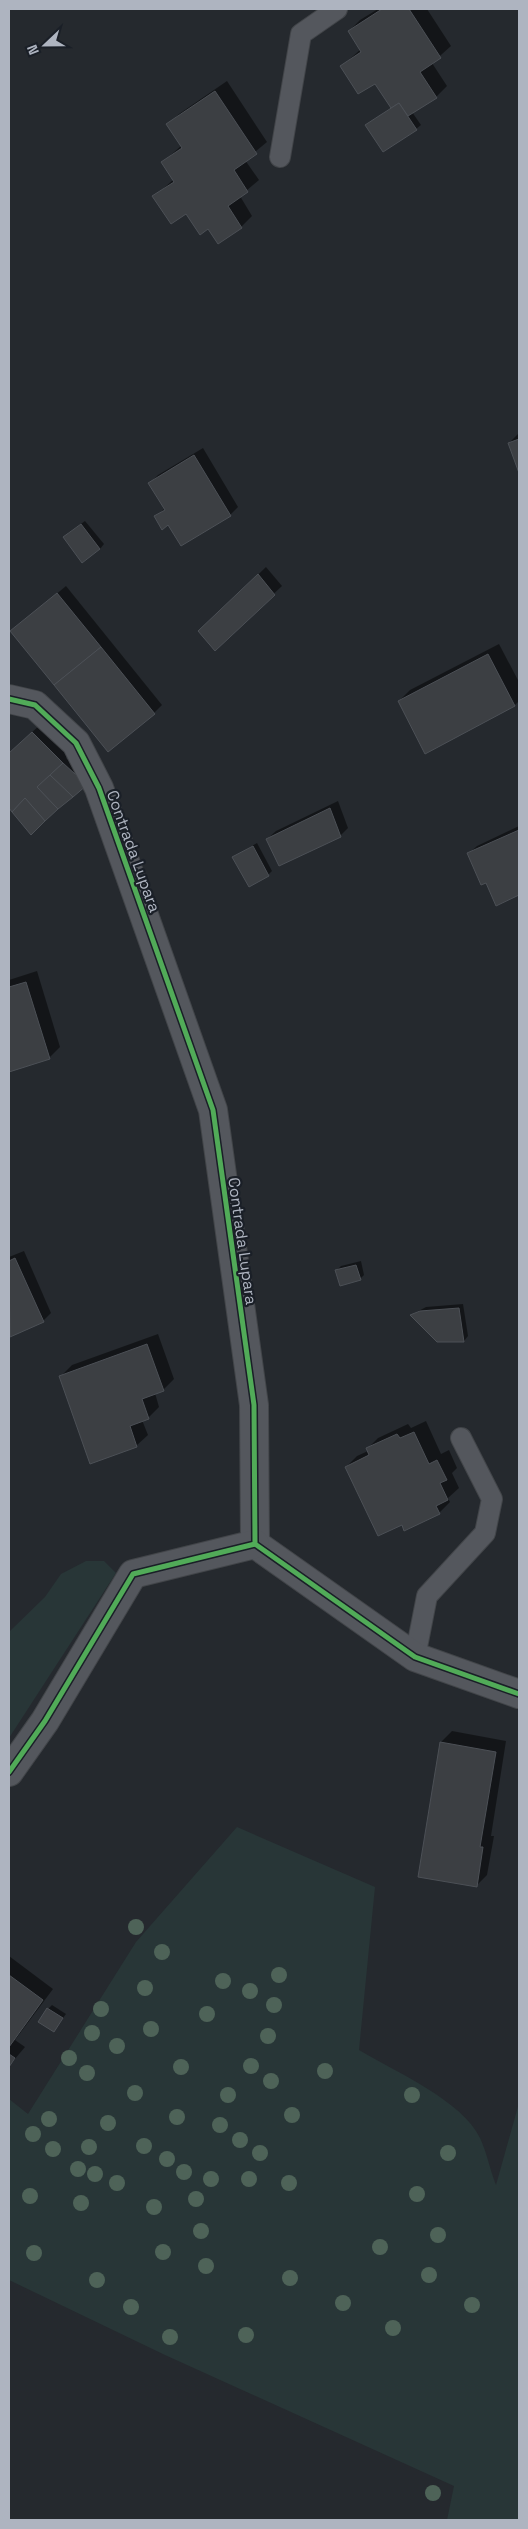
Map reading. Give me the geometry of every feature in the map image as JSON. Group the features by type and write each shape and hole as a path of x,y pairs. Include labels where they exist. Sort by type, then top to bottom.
{"street":[{"name":"Contrada Lupara","path":"9,699 36,705 76,744 99,788 213,1110 254,1406 255,1544"},
{"path":"9,1772 44,1721 133,1574 255,1544 415,1657 519,1694"}],"lane":[{"path":"280,158 301,34 337,9"},
{"path":"415,1657 427,1596 485,1533 492,1499 461,1438"}],"shaded area":[{"path":"86,1561 104,1561 116,1573 9,1738 9,1632 45,1597 61,1574"},
{"path":"237,1827 375,1887 359,2050 426,2088 459,2112 471,2124 480,2138 496,2185 519,2103 519,2520 447,2520 454,2486 165,2355 9,2280 9,2099 28,2114 136,1942"}],"building":[{"path":"382,9 409,9 441,58 420,72 437,98 408,116 399,103 391,108 375,84 358,94 340,66 361,52 348,31"},
{"path":"215,91 257,154 234,170 248,192 228,206 242,228 218,244 208,229 200,235 186,214 171,224 152,196 174,182 161,162 182,148 166,124"},
{"path":"399,103 417,130 383,152 365,125"},
{"path":"519,439 519,473 508,443"},
{"path":"194,455 231,516 181,546 168,525 162,530 154,516 165,510 148,483"},
{"path":"81,524 100,549 82,563 63,537"},
{"path":"258,574 275,595 215,651 198,631"},
{"path":"57,593 101,647 54,685 10,631"},
{"path":"101,647 155,714 108,752 54,685"},
{"path":"488,654 515,706 425,754 398,701"},
{"path":"32,732 63,763 37,787 58,809 45,821 25,798 12,812 9,808 9,753"},
{"path":"63,763 87,785 73,797 50,775"},
{"path":"50,775 73,797 58,809 37,787"},
{"path":"25,798 45,821 31,835 12,812"},
{"path":"330,808 341,837 279,866 266,839"},
{"path":"519,830 519,895 496,906 486,883 481,885 467,853"},
{"path":"253,846 269,876 249,887 232,857"},
{"path":"26,982 50,1059 9,1072 9,987"},
{"path":"15,1258 44,1322 10,1337 9,1261"},
{"path":"356,1265 361,1280 340,1286 335,1270"},
{"path":"459,1308 464,1342 437,1342 410,1315 420,1311"},
{"path":"147,1344 164,1391 142,1399 149,1419 130,1426 137,1447 90,1464 59,1376"},
{"path":"414,1432 429,1464 437,1460 447,1480 440,1483 448,1500 436,1506 440,1514 404,1531 402,1525 378,1536 345,1467 369,1455 366,1448 397,1434 400,1438"},
{"path":"440,1742 496,1752 480,1847 483,1847 477,1887 418,1877"},
{"path":"9,1975 43,2000 9,2047"},
{"path":"47,2008 63,2018 54,2032 38,2022"},
{"path":"9,2054 15,2058 9,2067"}],"cycle path":[{"path":"9,699 35,705 76,743 99,788 213,1110 254,1405 255,1544 415,1657 519,1694"},
{"path":"9,1772 45,1721 133,1574 255,1544"}]}
